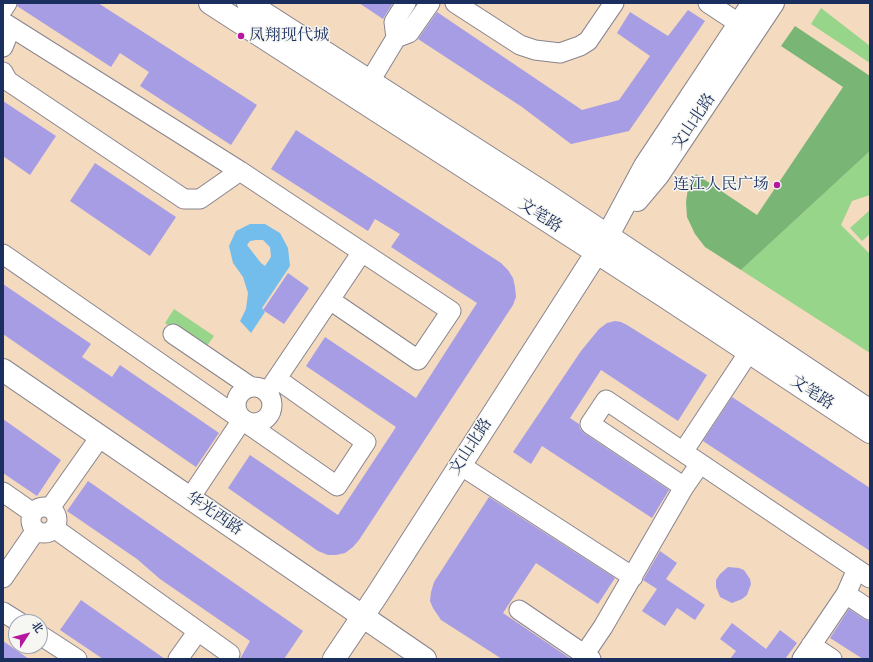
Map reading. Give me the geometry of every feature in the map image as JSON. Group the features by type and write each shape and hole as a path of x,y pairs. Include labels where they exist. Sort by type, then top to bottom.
{"main road":[{"name":"文笔路","path":"210,3 870,411"},
{"name":"文笔路","path":"248,3 370,82 602,244 749,352 870,432"},
{"name":"文山北路","path":"746,28 753,3"},
{"name":"文山北路","path":"334,659 602,244 645,166 746,28 773,3"},
{"name":"华光西路","path":"3,370 425,659"}],"street":[{"path":"3,9 7,3"},
{"path":"370,82 396,38 394,22 406,3"},
{"path":"396,38 409,33 430,3"},
{"path":"455,3 520,45 535,50 560,52 580,46 588,41 614,3"},
{"path":"708,3 746,28"},
{"path":"3,47 7,25 240,171 451,311 418,360 330,300"},
{"path":"3,72 8,81 184,199 200,198 240,171"},
{"path":"265,386 271,398 272,404 269,415 260,423 254,424 242,420 236,410 235,404 240,392 245,389 265,386 330,300 362,252"},
{"path":"3,254 337,486 366,442 173,334"},
{"path":"683,452 749,352"},
{"path":"684,487 590,424 606,400 863,574 846,594 806,652 832,659"},
{"path":"190,498 242,420"},
{"path":"3,578 100,437"},
{"path":"460,464 632,577"},
{"path":"518,610 588,657 603,627 684,487 700,464"},
{"path":"3,492 230,654"},
{"path":"846,594 870,610"},
{"path":"178,659 198,631"},
{"path":"48,640 77,659"}],"green space":[{"path":"821,8 870,46 870,63 811,24"},
{"path":"795,26 870,76 870,151 741,270 705,247 695,234 687,217 686,202 688,188 696,174 757,215 843,87 781,46"},
{"path":"870,151 870,195 852,201 841,225 870,254 870,353 741,270"},
{"path":"870,210 870,234 862,241 850,228"},
{"path":"174,309 214,336 204,350 165,323"}],"water":[{"path":"250,224 265,224 280,233 288,248 290,266 262,308 265,312 251,333 240,321 246,309 248,293 243,277 233,263 229,246 236,231","holes":["263,240 270,247 271,257 265,266 247,245 250,241"]}],"building":[{"path":"18,3 98,3 257,105 231,145 140,86 149,72 120,53 111,67 17,6"},
{"path":"359,3 393,3 383,19"},
{"path":"688,10 705,21 629,131 571,144 522,107 418,39 437,12 582,110 619,100 650,56 617,33 630,12 668,36"},
{"path":"3,101 56,136 30,175 3,156"},
{"path":"296,130 501,263 513,278 516,297 513,305 359,540 345,553 336,555 328,555 318,551 228,488 250,455 338,515 396,427 306,366 325,337 416,398 477,303 391,247 400,234 375,219 368,231 271,169"},
{"path":"95,163 176,217 150,256 70,201"},
{"path":"288,273 309,288 284,324 263,310"},
{"path":"3,284 91,344 82,357 112,377 120,365 219,433 196,467 3,334"},
{"path":"615,321 627,325 707,375 678,421 601,370 570,418 579,424 580,429 584,433 669,490 652,518 542,446 531,464 513,452 581,351 599,329 607,323"},
{"path":"732,397 870,488 870,551 703,441"},
{"path":"3,419 61,460 37,496 3,473"},
{"path":"88,481 303,631 284,659 240,659 250,641 160,579 137,559 67,511"},
{"path":"489,497 615,578 598,604 536,563 503,613 571,659 502,659 441,620 433,608 430,601 434,582"},
{"path":"660,551 677,563 666,579 705,605 695,620 677,608 665,626 642,611 657,589 643,580"},
{"path":"728,567 744,570 750,579 751,584 747,595 732,603 720,597 716,587 716,580"},
{"path":"81,600 165,659 103,659 60,630"},
{"path":"849,609 864,619 870,621 870,659 863,659 830,638"},
{"path":"732,623 766,649 780,630 797,643 785,659 730,659 736,651 720,639"},
{"path":"3,641 8,644 8,654 22,654 29,659 3,659"}],"place":[{"name":"凤翔现代城","path":"241,36"},
{"name":"连江人民广场","path":"777,185"}]}
